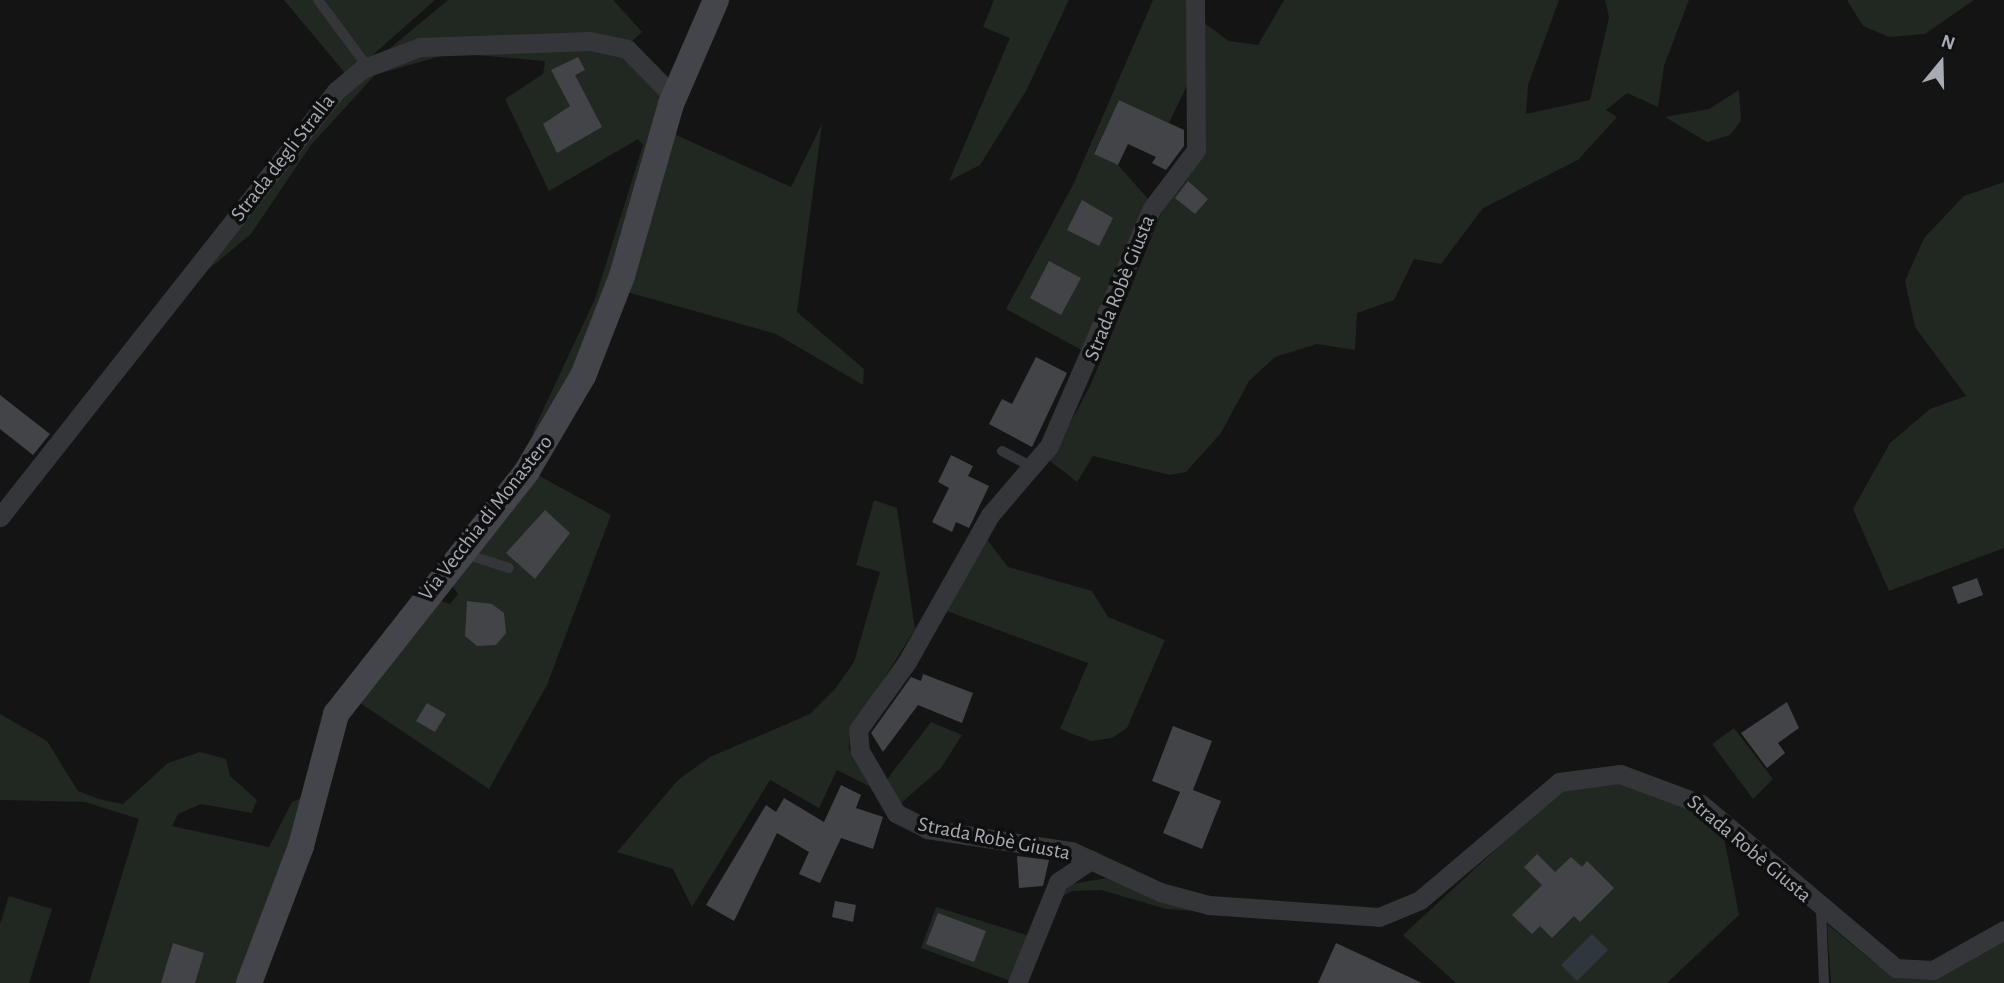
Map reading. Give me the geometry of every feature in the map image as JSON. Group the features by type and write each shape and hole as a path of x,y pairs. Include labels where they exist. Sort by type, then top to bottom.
{"street":[{"name":"Via Vecchia di Monastero","path":"249,983 301,846 333,720 461,552 544,449 583,376 622,276 674,97 716,0"},
{"name":"Strada Robè Giusta","path":"1195,0 1196,150 1152,208 1087,371 1033,467 977,535 856,740 905,821 1091,860 1160,892 1209,905 1391,915 1420,900 1559,782 1620,774 1701,804 1884,962 1912,973 1940,968 2004,930"},
{"name":"Strada degli Stralla","path":"0,517 336,91 367,66 420,47 596,41 627,49 674,97"},
{"path":"1017,983 1058,883 1091,860"}],"lane":[{"path":"318,0 367,66"},
{"path":"1002,451 1033,467"},
{"path":"461,552 509,568"},
{"path":"1821,909 1824,983"}],"shaded area":[{"path":"284,0 313,0 360,64 345,73"},
{"path":"323,0 435,0 367,60"},
{"path":"448,0 613,0 642,32 628,45 383,54"},
{"path":"994,0 1069,0 1026,91 980,165 949,181 1010,38 983,27"},
{"path":"1153,0 1186,0 1190,79 1169,123 1119,100 1094,153 1118,165 1148,199 1085,352 1006,309 1073,185"},
{"path":"1284,0 1559,0 1528,85 1526,114 1590,100 1609,17 1605,0 1689,0 1664,66 1658,107 1627,93 1606,110 1617,117 1578,160 1483,208 1441,264 1414,259 1394,300 1357,313 1355,350 1317,344 1275,357 1249,381 1221,433 1186,472 1170,475 1093,456 1077,482 1050,461 1091,384 1161,214 1206,144 1204,23 1229,41 1258,45"},
{"path":"1847,0 1974,0 1925,34 1889,37 1863,26"},
{"path":"573,44 627,54 656,85 662,103 604,297 565,394 528,458 535,427 595,299 643,145 638,139 549,191 505,99 543,74 545,61 451,53 375,75 311,145 251,234 198,278 330,108 366,74 423,51"},
{"path":"1739,90 1741,121 1730,135 1707,142 1665,117 1709,109"},
{"path":"822,124 797,312 864,369 863,385 776,334 627,292 672,133 791,187"},
{"path":"2004,182 2004,548 1889,591 1853,509 1890,443 1930,409 1966,396 1915,327 1905,281 1924,238 1964,196"},
{"path":"536,474 611,515 547,685 489,789 354,699 435,599 450,604 458,594 449,581"},
{"path":"874,500 897,508 915,629 850,733 849,749 869,786 837,770 819,808 770,780 692,907 673,869 617,852 678,780 710,757 810,714 835,689 854,662 880,572 856,565"},
{"path":"985,537 1008,567 1092,591 1108,617 1165,640 1127,728 1112,738 1091,741 1060,729 1088,663 944,610"},
{"path":"0,714 47,741 78,791 99,799 123,804 168,763 200,752 226,759 230,776 257,800 252,813 201,804 178,814 172,826 269,847 292,802 305,797 241,983 89,983 139,819 85,802 0,800"},
{"path":"931,722 962,735 941,768 899,805 885,782"},
{"path":"1734,728 1773,779 1753,799 1712,744"},
{"path":"1616,781 1697,811 1723,832 1739,915 1667,983 1456,983 1403,935 1558,792"},
{"path":"1107,878 1207,912 1166,909 1101,890 1072,891 1054,901 1072,884"},
{"path":"9,896 52,909 29,983 0,983 0,924"},
{"path":"936,907 1030,936 1013,982 921,948"},
{"path":"1827,924 1877,965 1909,979 1937,977 2004,937 2004,983 1831,983"},
{"path":"1592,934 1608,950 1577,981 1561,965"}],"building":[{"path":"578,57 585,70 575,75 602,127 557,153 543,124 570,106 551,70"},
{"path":"1119,100 1184,130 1184,146 1166,170 1152,163 1156,157 1128,144 1118,165 1094,154"},
{"path":"1188,181 1208,199 1195,214 1175,198"},
{"path":"1082,200 1113,218 1099,246 1067,230"},
{"path":"1049,261 1081,278 1061,315 1030,298"},
{"path":"1036,357 1067,373 1032,447 989,424 1002,399 1012,404"},
{"path":"0,395 50,434 33,455 0,429"},
{"path":"951,455 973,466 968,476 989,486 969,528 956,522 952,532 932,522 949,488 938,482"},
{"path":"545,510 570,533 535,579 506,553"},
{"path":"1977,578 1983,595 1958,604 1952,587"},
{"path":"467,601 492,604 504,613 506,633 496,645 477,646 465,636"},
{"path":"923,674 973,693 962,723 918,705 883,752 871,733 911,677 921,681"},
{"path":"1787,702 1799,728 1778,743 1785,753 1767,768 1741,733"},
{"path":"427,703 446,714 435,732 416,721"},
{"path":"1173,726 1212,741 1193,790 1221,801 1202,849 1163,833 1180,792 1152,781"},
{"path":"841,785 861,795 856,808 883,817 873,849 841,838 820,883 799,874 809,852 777,833 734,921 706,905 766,805 776,812 784,798 824,822"},
{"path":"1537,854 1555,872 1571,857 1582,867 1587,861 1614,888 1580,922 1574,916 1552,938 1540,926 1532,934 1512,915 1542,885 1524,867"},
{"path":"1017,856 1049,860 1043,886 1019,888"},
{"path":"835,901 856,905 853,922 832,917"},
{"path":"938,913 986,931 974,962 926,944"},
{"path":"173,943 204,953 195,983 161,983"},
{"path":"1336,943 1422,983 1318,983"}]}
